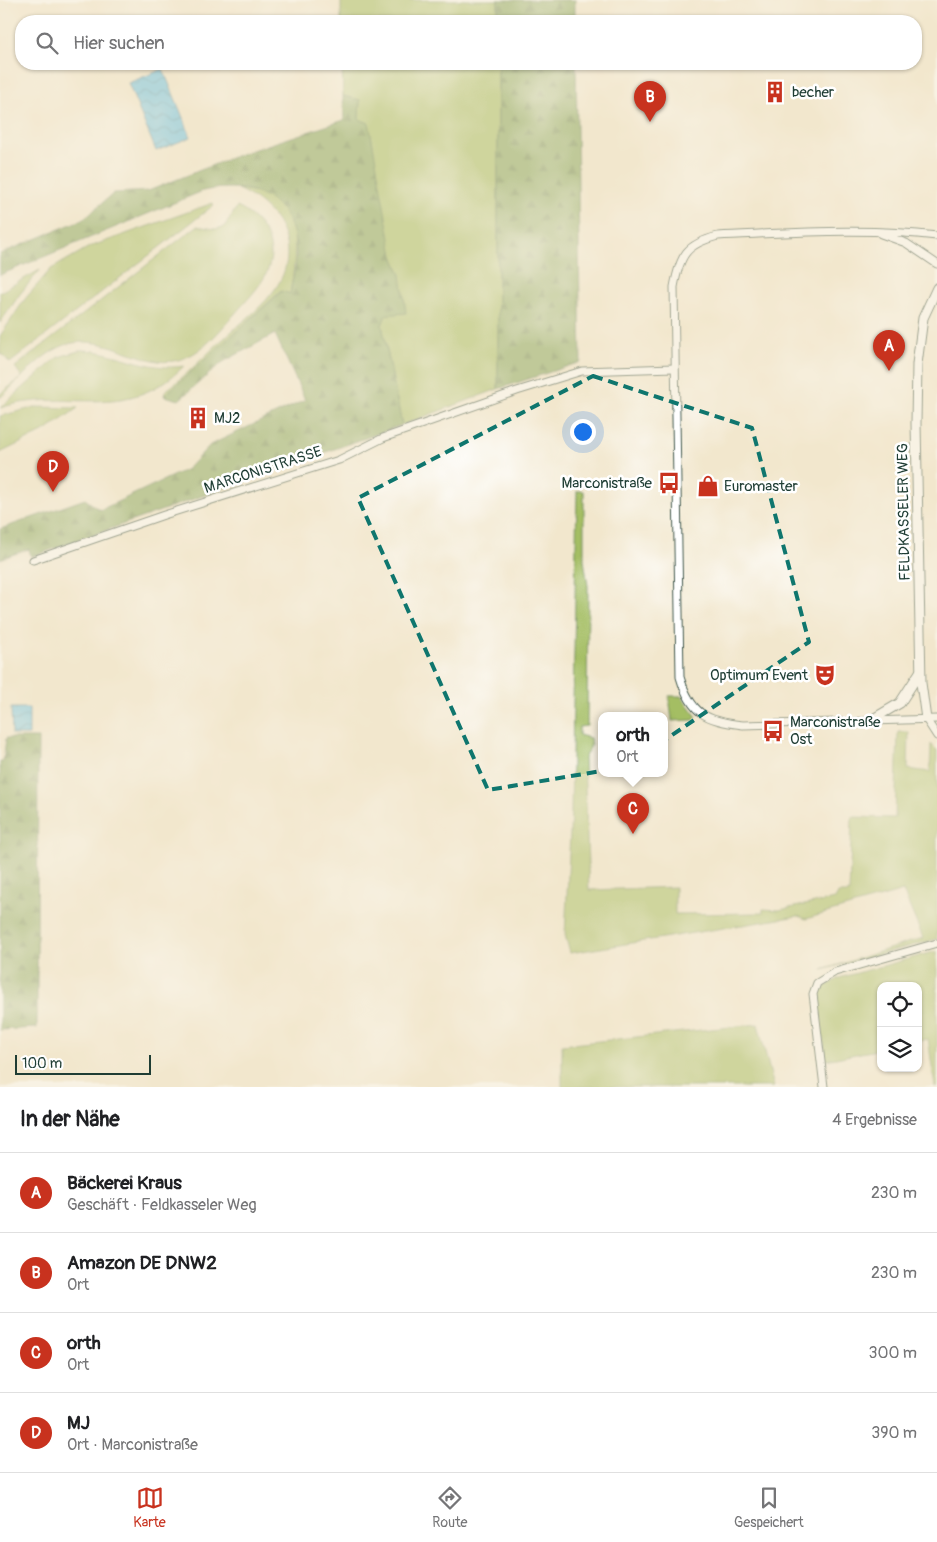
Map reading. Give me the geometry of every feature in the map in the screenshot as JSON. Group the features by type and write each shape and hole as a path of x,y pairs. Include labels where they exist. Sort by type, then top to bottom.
{"street":[{"path":"936,237 904,232 874,232 718,236 699,241 690,247 682,257 674,287 674,368 680,677 686,697 699,712 718,722 743,725 937,719"},
{"path":"874,232 906,243 937,264"},
{"name":"FELDKASSELER WEG","path":"937,288 923,318 917,364 916,423 921,670 926,719 937,736"},
{"name":"MARCONISTRASSE","path":"33,560 164,515 340,460 383,438 517,391 582,371 674,368"},
{"path":"868,722 900,703 921,670"},
{"path":"824,1087 813,994 816,983 835,972 937,943"}],"highlighted area":[{"path":"593,376 752,428 809,642 625,767 488,790 358,498"}],"green space":[{"path":"341,0 498,0 498,15 341,15"},
{"path":"498,0 575,0 575,15 498,15"},
{"path":"342,70 498,70 498,389 402,425 382,325 401,275 393,256 359,119 360,100 343,96"},
{"path":"498,70 576,70 581,362 498,389"},
{"path":"343,96 360,100 359,119 369,123 393,256 401,275 406,313 386,315 382,325 402,425 31,557 29,549 0,559 0,529 85,499 100,510 187,469 210,445 305,400 275,334 223,362 179,400 164,396 282,291 290,294 296,261 294,236 289,220 280,207 269,198 239,188 203,191 0,275 0,254 83,219 114,193 148,191 243,153 344,120"},
{"path":"237,189 264,194 277,202 286,212 292,224 295,252 290,294 281,291 164,396 165,391 261,306 282,277 287,247 283,232 265,207"},
{"path":"213,203 214,205 10,363 2,354 0,355 0,336 25,299 51,269 89,247"},
{"path":"237,207 250,215 265,231 271,253 265,276 256,290 214,337 194,353 183,359 157,361 102,344 74,343 49,353 22,377 15,367 197,226 215,229 224,227"},
{"path":"40,270 20,294 0,323 0,292"},
{"path":"82,350 95,351 157,366 184,366 162,384 140,394 118,399 95,401 49,400 25,402 0,408 58,357"},
{"path":"20,379 8,391 0,398 0,394"},
{"path":"36,407 78,408 47,430 0,453 0,416"},
{"path":"577,491 584,491 584,560 588,586 587,726 579,727 579,735 590,738 591,746 584,758 589,890 675,887 675,914 763,913 763,909 779,910 835,899 838,893 849,893 852,817 895,818 898,732 909,732 908,769 930,772 931,744 937,750 937,939 822,970 923,938 903,891 806,919 798,916 570,953 565,935 571,812"},
{"path":"669,696 681,696 697,717 694,720 672,721"},
{"path":"6,738 38,738 37,1028 0,1030 0,762 3,762"},
{"path":"937,951 937,1087 935,1087 928,1039 922,1040 922,982 877,982 877,1050 826,1060 818,999 822,988 839,978"},
{"path":"758,1024 774,1087 562,1087 562,1045"}],"water":[{"path":"163,70 191,137 156,151 128,83"},
{"path":"11,708 29,708 29,735 12,735"}],"place":[{"name":"becher","path":"775,92"},
{"name":"Amazon DE DNW2","path":"650,122"},
{"name":"Bäckerei Kraus","path":"889,371"},
{"name":"MJ2","path":"198,418"},
{"name":"Marconistraße","path":"669,483"},
{"name":"Euromaster","path":"708,486"},
{"name":"MJ","path":"53,492"},
{"name":"Optimum Event","path":"825,675"},
{"name":"Marconistraße Ost","path":"773,731"},
{"name":"orth","path":"633,834"}]}
